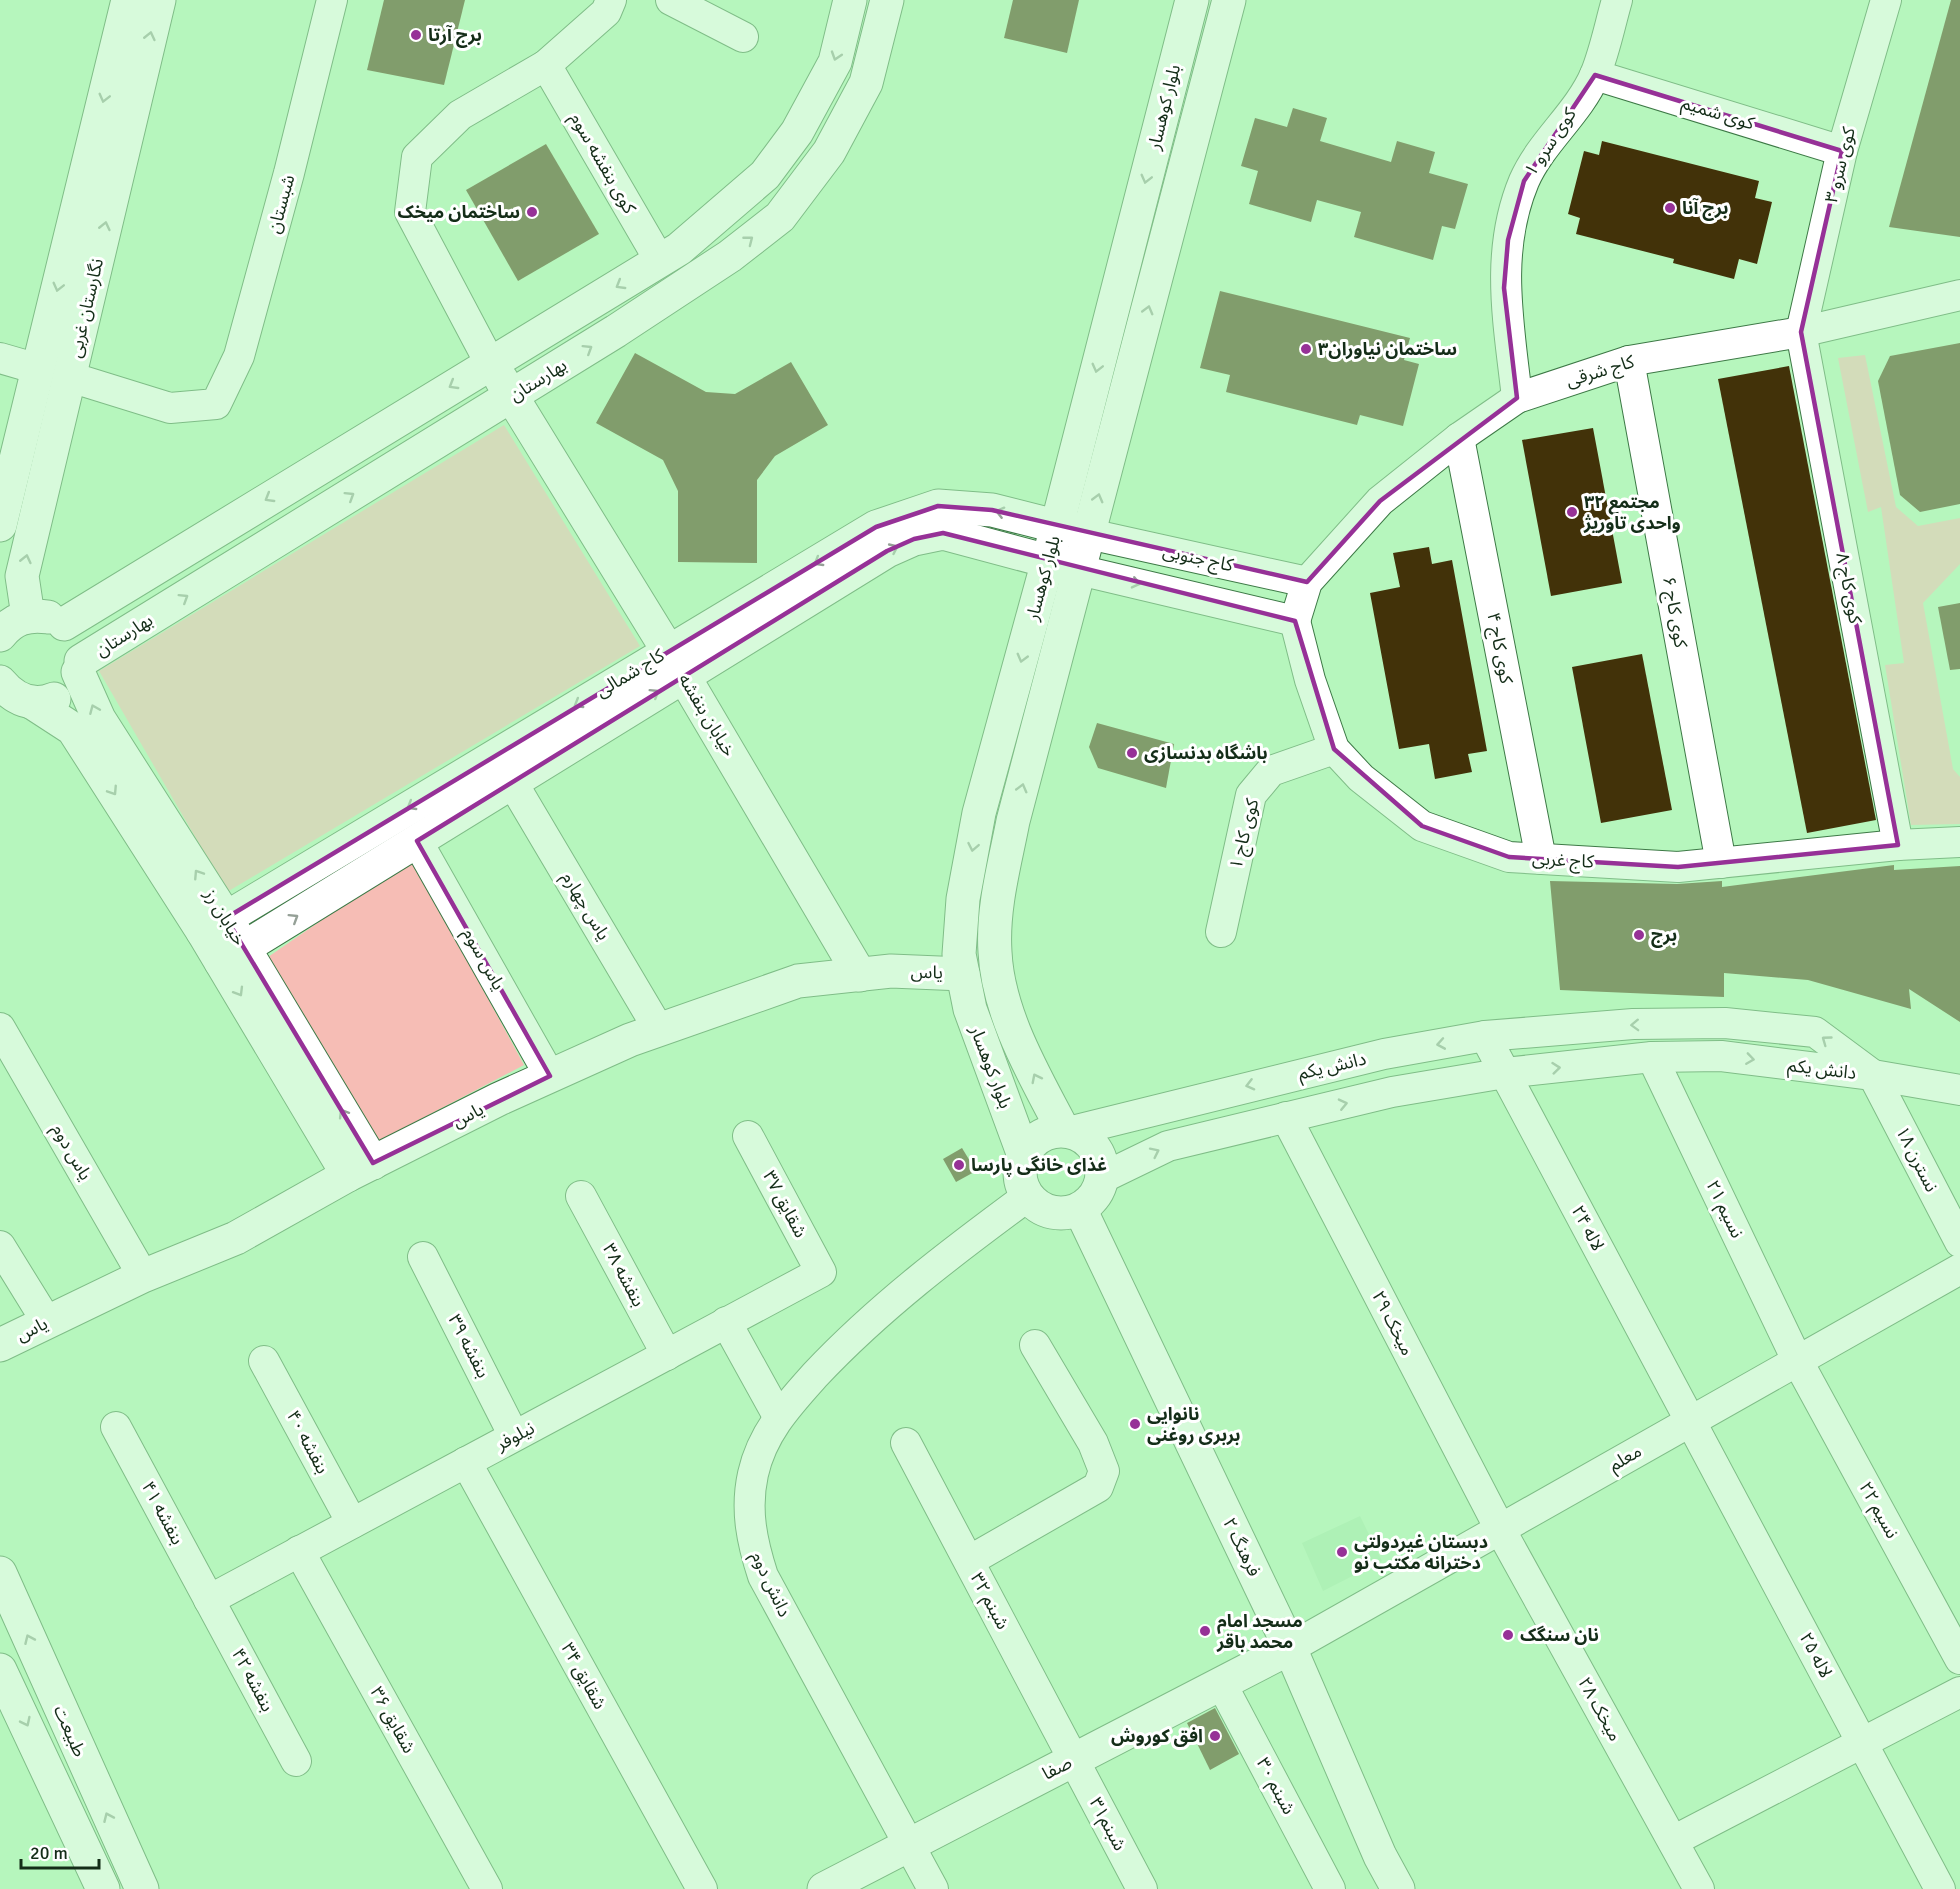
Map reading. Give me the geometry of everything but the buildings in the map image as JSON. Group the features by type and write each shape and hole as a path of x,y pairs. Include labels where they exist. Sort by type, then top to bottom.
{"street":[{"name":"نگارستان غربی","path":"0,525 128,0"},
{"name":"نگارستان غربی","path":"28,616 22,576 159,0"},
{"name":"شبستان","path":"70,377 170,408 216,404 239,356 289,173 332,0"},
{"path":"490,363 410,212 417,157 460,115 546,65 606,12 611,0"},
{"path":"671,0 743,37"},
{"path":"0,635 8,626 28,616 50,617 63,624 679,249 765,175 797,132 835,62 850,0"},
{"name":"بهارستان","path":"80,667 513,396 730,256 780,217 829,152 866,83 887,0"},
{"name":"بلوار کوهسار","path":"1023,1153 970,1009 959,954 963,899 979,813 1048,561 1191,0"},
{"name":"بلوار کوهسار","path":"1067,1131 1029,1064 1004,1000 995,952 998,903 1013,821 1229,0"},
{"name":"کوی سرو ۱","path":"1517,398 1504,288 1508,240 1524,182 1550,137 1595,75 1617,0"},
{"name":"کوی سرو ۳","path":"1801,332 1842,151 1886,0"},
{"name":"کوی بنفشه سوم","path":"546,65 660,261"},
{"name":"کوی شمیم","path":"1595,75 1842,151"},
{"name":"کاج شرقی","path":"1307,582 1380,501 1459,438 1517,398 1629,361 1801,332 1960,295"},
{"name":"کوی کاج ۸","path":"1801,332 1898,845"},
{"path":"0,358 70,377"},
{"name":"کوی کاج ۶","path":"1629,361 1721,863"},
{"name":"خیابان بنفشه","path":"490,363 513,396 675,663 860,975"},
{"name":"کوی کاج ۴","path":"1459,438 1541,859"},
{"name":"کاج شمالی","path":"233,956 512,782 675,663 876,527 938,506 992,510 1089,534"},
{"name":"کاج شمالی","path":"215,925 675,663 887,550 915,538 943,533 1079,570"},
{"name":"کاج جنوبی","path":"1089,534 1307,582"},
{"path":"1079,570 1295,621 1307,582"},
{"name":"کاج غربی","path":"1295,621 1310,680 1334,749 1361,778 1422,826 1509,857 1678,867 1898,845 1960,842"},
{"name":"خیابان رز","path":"63,624 74,634 79,648 80,667 99,719 233,956 361,1169"},
{"path":"33,703 47,702 60,697 71,687 80,667"},
{"name":"خیابان رز","path":"0,682 19,699 33,703 73,729 215,925"},
{"name":"کوی کاج ۱","path":"1221,932 1251,795 1271,771 1334,749"},
{"name":"یاس چهارم","path":"512,782 659,1030"},
{"name":"یاس سوم","path":"417,841 550,1076"},
{"name":"یاس","path":"0,1345 143,1276 236,1238 361,1169 550,1076 659,1030 798,981 891,971 963,974"},
{"name":"دانش یکم","path":"1067,1131 1384,1054 1485,1036 1633,1024 1748,1025 1815,1032 1874,1075"},
{"name":"یاس دوم","path":"0,1028 143,1276"},
{"name":"لاله ۲۴","path":"1485,1036 1691,1421"},
{"name":"دانش یکم","path":"1102,1178 1168,1146 1392,1092 1505,1073 1652,1057 1721,1056 1874,1075"},
{"name":"نسیم ۲۱","path":"1652,1057 1797,1360"},
{"path":"1874,1075 1960,1090"},
{"name":"نسترن ۱۸","path":"1874,1075 1960,1242"},
{"name":"میخک ۲۹","path":"1286,1117 1500,1529"},
{"path":"1067,1131 1092,1144 1102,1166 1102,1178 1091,1201 1080,1209 1069,1213 1046,1211 1028,1196 1020,1175 1023,1153 1040,1136 1067,1131"},
{"name":"شقایق ۳۷","path":"748,1136 821,1272"},
{"name":"بنفشه ۳۸","path":"581,1196 667,1354"},
{"name":"دانش دوم","path":"933,1889 764,1576 752,1543 749,1508 753,1473 765,1440 778,1416 852,1336 928,1270 1028,1196"},
{"name":"فرهنگ ۲","path":"1080,1209 1290,1648 1380,1856 1398,1889"},
{"path":"0,1246 47,1322"},
{"name":"بنفشه ۳۹","path":"423,1257 514,1436"},
{"name":"معلم","path":"1290,1648 1960,1269"},
{"name":"نیلوفر","path":"209,1600 821,1272"},
{"path":"726,1323 778,1416"},
{"path":"969,1561 1098,1487 1104,1471 1093,1443 1035,1345"},
{"name":"نسیم ۲۲","path":"1797,1360 1960,1659"},
{"name":"بنفشه ۴۰","path":"264,1361 352,1523"},
{"name":"لاله ۲۵","path":"1691,1421 1941,1889"},
{"name":"بنفشه ۴۱","path":"116,1427 209,1600"},
{"name":"شبنم ۳۲","path":"906,1443 1074,1760"},
{"name":"شقایق ۳۴","path":"466,1462 702,1889"},
{"name":"میخک ۲۸","path":"1500,1529 1699,1889"},
{"name":"شقایق ۳۶","path":"299,1551 487,1889"},
{"name":"طبیعت","path":"0,1574 142,1889"},
{"name":"بنفشه ۴۲","path":"209,1600 296,1761"},
{"name":"صفا","path":"824,1889 1290,1648"},
{"name":"طبیعت","path":"0,1670 103,1889"},
{"name":"شبنم ۳۰","path":"1221,1683 1330,1889"},
{"path":"1673,1841 1960,1692"},
{"name":"شبنم۳۱","path":"1074,1760 1142,1889"}],"highlighted area":[{"path":"1595,75 1842,151 1801,332 1898,845 1678,867 1509,857 1422,826 1334,749 1295,621 943,533 914,539 887,551 417,841 550,1076 373,1163 226,918 876,527 938,506 992,510 1307,582 1380,501 1517,398 1504,288 1508,240 1524,181"}],"shaded area":[{"path":"1865,355 1896,507 1918,526 1960,518 1960,564 1923,603 1953,769 1960,777 1960,824 1911,825 1885,665 1904,663 1881,507 1868,512 1838,358"},
{"path":"504,425 640,646 227,892 99,671"},
{"path":"412,858 524,1065 377,1142 268,957"},
{"name":"دبستان غیردولتی دخترانه مکتب نو","path":"1360,1516 1382,1561 1323,1591 1302,1543"}],"place":[{"name":"برج آرتا","path":"416,35"},
{"name":"برج آنا","path":"1670,208"},
{"name":"ساختمان میخک","path":"532,212"},
{"name":"ساختمان نیاوران۳","path":"1306,349"},
{"name":"مجتمع ۳۲ واحدی تاوریژ","path":"1572,512"},
{"name":"باشگاه بدنسازی","path":"1132,753"},
{"name":"برج","path":"1639,935"},
{"name":"غذای خانگی پارسا","path":"959,1165"},
{"name":"نانوایی بربری روغنی","path":"1135,1424"},
{"name":"دبستان غیردولتی دخترانه مکتب نو","path":"1342,1552"},
{"name":"مسجد امام محمد باقر","path":"1205,1631"},
{"name":"نان سنگک","path":"1508,1635"},
{"name":"افق کوروش","path":"1215,1736"}]}
